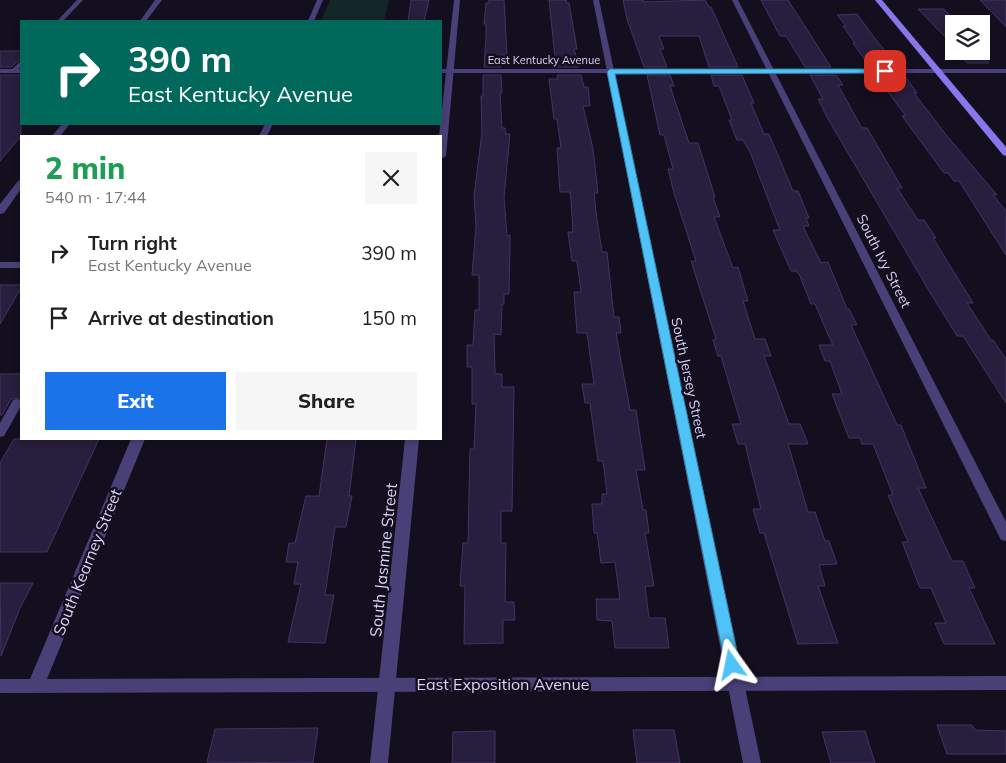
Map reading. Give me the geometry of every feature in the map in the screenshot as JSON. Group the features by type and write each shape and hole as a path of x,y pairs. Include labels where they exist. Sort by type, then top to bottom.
{"main road":[{"path":"878,0 1006,153"}],"street":[{"path":"144,20 160,0"},
{"path":"311,20 320,0"},
{"path":"442,139 446,72 457,0"},
{"name":"South Jersey Street","path":"596,0 752,763"},
{"name":"South Ivy Street","path":"735,0 1006,536"},
{"name":"East Kentucky Avenue","path":"446,72 1006,71"},
{"path":"0,72 17,72"},
{"path":"57,135 65,125"},
{"path":"0,211 20,184"},
{"path":"0,265 20,264"},
{"name":"South Kearney Street","path":"36,686 138,440"},
{"name":"South Jasmine Street","path":"379,763 412,440"},
{"name":"East Exposition Avenue","path":"0,686 1006,683"}],"lane":[{"path":"61,20 80,0"},
{"path":"0,433 17,403"}],"green space":[{"path":"330,0 389,0 384,20 321,20"}],"building":[{"path":"411,0 429,0 424,20 408,20"},
{"path":"489,0 504,0 507,55 502,55 501,67 484,67 486,24 484,24 486,3 489,3"},
{"path":"549,0 566,0 569,3 577,49 574,49 579,67 556,67"},
{"path":"623,0 643,0 644,2 705,0 709,7 711,7 738,67 709,67 699,36 659,36 664,49 660,49 667,67 644,67 627,19"},
{"path":"761,0 788,0 831,67 805,67 786,36 780,36"},
{"path":"980,0 1006,0 1006,27"},
{"path":"918,9 944,9 950,15 945,15 945,37"},
{"path":"857,14 898,67 870,67 843,26 846,26 837,15"},
{"path":"0,51 20,51 20,60 11,67 0,67"},
{"path":"964,60 986,60 989,63 967,63"},
{"path":"0,75 20,75 21,135 0,161"},
{"path":"483,75 501,75 502,128 505,128 506,134 510,134 504,197 507,236 510,235 509,294 504,294 504,304 502,304 501,335 494,334 495,374 502,374 502,387 514,387 512,511 501,511 501,543 506,543 505,602 514,602 515,620 503,620 503,643 464,644 465,586 460,586 463,543 468,543 470,449 474,449 476,404 472,404 472,367 467,367 467,345 473,345 475,310 479,310 479,275 472,275 476,226 474,196 482,132 481,96 483,96"},
{"path":"557,75 581,75 584,87 588,87 590,106 583,106 593,149 598,193 594,193 597,220 602,252 607,252 614,317 619,317 621,333 616,333 630,410 636,410 645,470 636,470 643,510 646,510 649,533 645,533 654,586 645,586 649,618 665,618 669,648 615,648 612,621 597,620 596,599 620,599 615,562 601,563 597,533 594,533 592,504 602,504 602,494 607,494 603,461 598,461 590,403 585,403 582,384 594,384 587,333 577,333 574,292 581,292 577,261 572,261 568,232 573,232 570,192 560,192 557,148 561,148 557,119 554,119 549,79 558,79"},
{"path":"647,75 670,75 674,86 670,86 689,143 698,143 715,197 713,197 720,217 714,217 733,268 738,267 748,301 743,301 755,339 765,339 771,356 764,356 789,424 800,424 808,444 788,444 808,512 815,512 825,541 829,541 837,564 819,565 825,586 818,586 838,643 798,644 764,533 760,533 753,509 761,509 745,444 738,444 732,424 741,424 721,356 718,356 713,340 716,339 691,261 696,261 674,193 668,169 673,169 664,135 660,135"},
{"path":"711,75 742,75 764,134 769,134 793,191 798,191 809,218 806,218 809,226 803,226 821,263 828,262 847,309 849,309 857,325 851,325 897,425 901,425 926,488 918,488 952,561 963,561 975,588 969,588 995,644 944,644 935,623 946,623 931,588 920,588 902,542 908,542 888,495 893,495 873,444 862,444 860,438 849,438 832,394 842,394 830,361 825,361 819,345 833,345 815,304 811,304 800,276 796,271 791,271 773,230 780,230 750,152 743,140 737,140 729,120 732,120 719,86 714,86"},
{"path":"810,75 836,75 843,85 838,85 862,128 867,128 902,188 897,188 918,220 924,220 936,238 933,238 973,303 967,303 1006,359 1006,403 963,336 957,336 928,289 828,119 818,99 823,99"},
{"path":"875,75 904,75 917,93 914,93 947,136 997,195 993,195 1006,211 1006,255 959,181 954,181 948,173 944,173 902,116 906,116"},
{"path":"0,285 20,285 20,290 0,324"},
{"path":"0,374 20,374 20,398 11,399 2,415 0,415"},
{"path":"14,439 99,440 47,552 0,552 0,463"},
{"path":"327,440 356,440 349,496 352,496 346,527 335,527 325,595 334,595 325,643 288,642 301,584 294,584 298,562 286,562 289,543 295,543 306,496 319,496"},
{"path":"0,583 33,583 20,608 1,656"},
{"path":"937,725 972,725 975,730 1006,731 1006,754 947,754"},
{"path":"318,728 313,763 207,762 215,729"},
{"path":"633,730 674,730 680,763 637,763"},
{"path":"495,731 495,763 452,763 453,732"},
{"path":"865,731 875,763 831,763 822,732"}],"route":[{"path":"732,665 610,72 885,71"}]}
